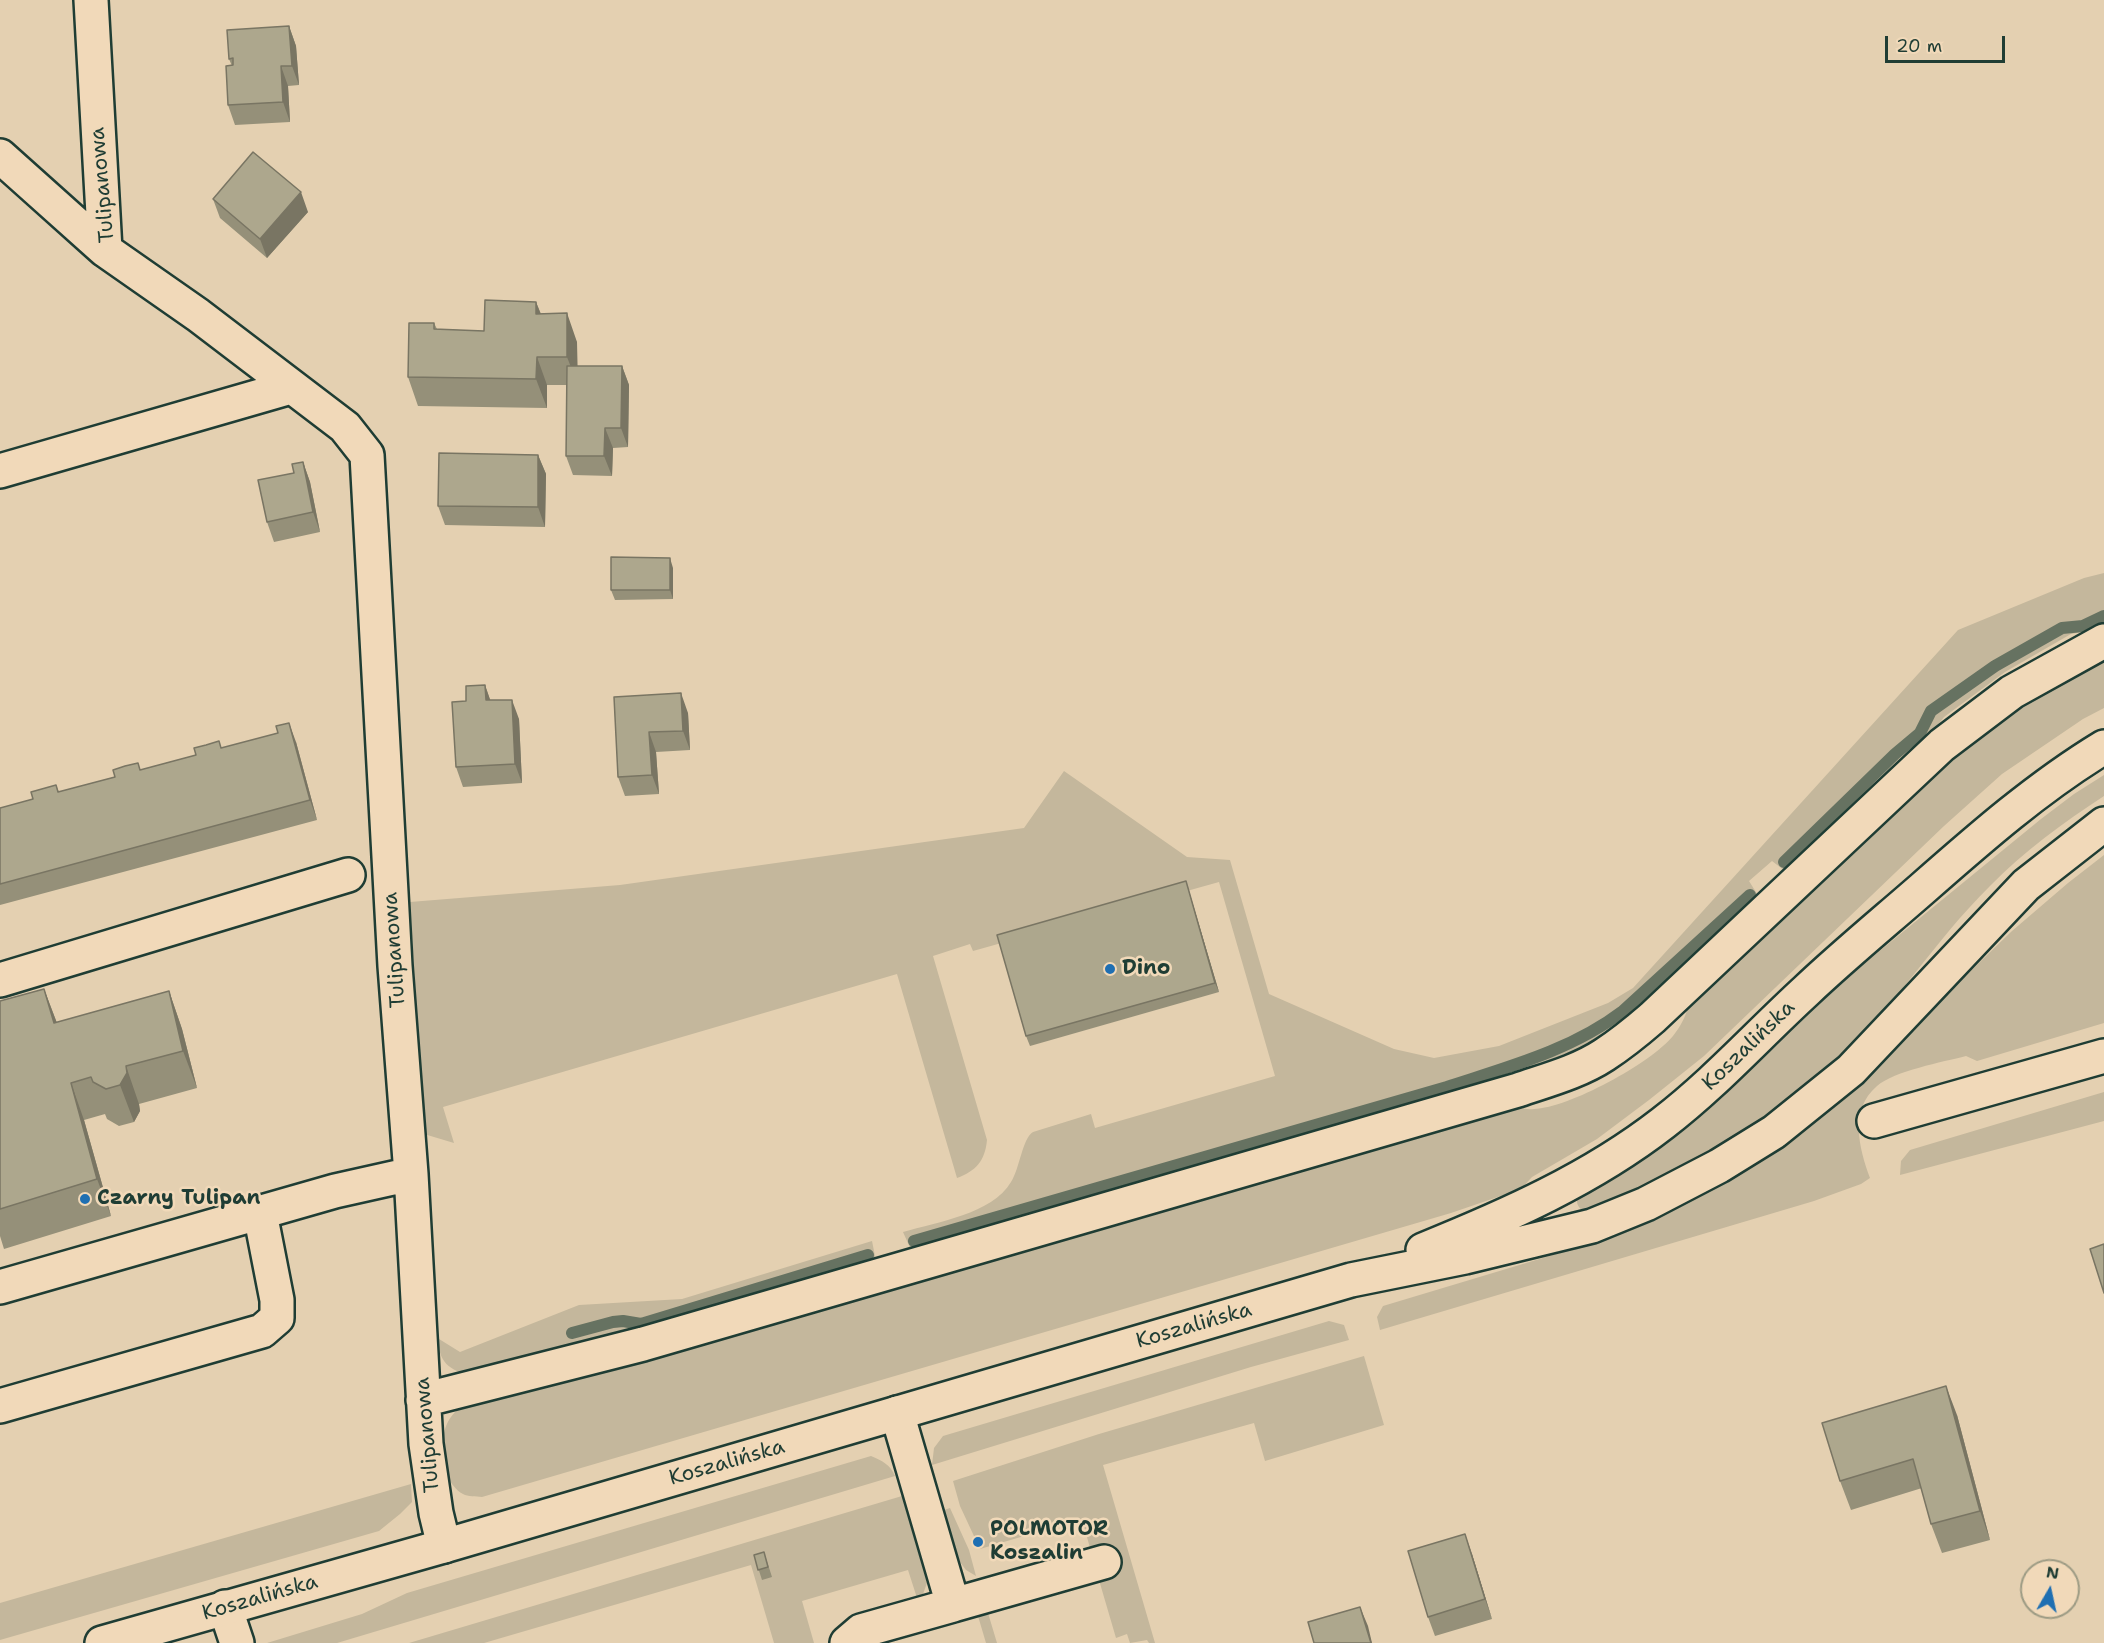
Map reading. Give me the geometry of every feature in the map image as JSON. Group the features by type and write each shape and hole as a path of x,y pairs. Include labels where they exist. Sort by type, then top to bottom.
{"main road":[{"name":"Tulipanowa","path":"91,0 105,250 198,315 345,427 367,455 394,954 411,1174 423,1400 427,1454 436,1513 444,1546"},
{"path":"0,156 105,250"},
{"path":"0,471 291,387"},
{"path":"423,1400 642,1344 1562,1075 1602,1056 1630,1037 1652,1018 1942,745 2012,692 2104,641"},
{"name":"Koszalińska","path":"1351,1280 1498,1219 1624,1152 1663,1124 1709,1086 1807,990 2013,810 2080,761 2104,747"},
{"name":"Koszalińska","path":"102,1643 444,1546 1351,1280 1465,1257 1592,1226 1646,1203 1719,1166 1774,1132 1851,1070 2026,885 2104,824"},
{"path":"0,980 348,875"},
{"path":"1874,1121 2104,1056"},
{"path":"0,1287 335,1191 411,1174"},
{"path":"0,1406 262,1332 277,1318 277,1300 260,1213"},
{"path":"897,1413 952,1605"},
{"path":"847,1643 861,1631 1104,1562"},
{"path":"225,1607 237,1643"}],"shaded area":[{"path":"2104,573 2104,624 2071,634 2005,672 1944,717 1925,742 1785,871 1772,861 1749,881 1759,897 1638,1010 1579,1049 1531,1067 911,1250 903,1232 963,1215 991,1202 1002,1193 1011,1182 1026,1141 1033,1132 1091,1114 1095,1128 1275,1076 1219,882 973,951 970,944 933,956 987,1140 982,1159 969,1172 957,1178 897,974 443,1107 454,1143 424,1134 410,902 620,885 1024,828 1064,771 1187,857 1230,860 1269,994 1394,1049 1434,1058 1499,1046 1608,1003 1633,988 1958,630 2084,578"},
{"path":"2104,659 2104,708 2083,719 2002,774 1944,826 1704,1056 1597,1139 1532,1177 1521,1189 1451,1213 482,1497 463,1494 454,1486 448,1475 442,1448 444,1435 448,1422 455,1412 465,1406 1516,1107 1532,1109 1549,1107 1588,1093 1629,1071 1662,1047 1678,1029 1688,1007 1884,819 1971,743 2017,709"},
{"path":"2104,775 2104,796 2044,838 2003,873 1969,908 1853,1046 1804,1090 1747,1131 1686,1166 1590,1210 1582,1210 1579,1207 1578,1195 2041,819"},
{"path":"2104,855 2104,1023 1977,1061 1966,1056 1919,1068 1895,1076 1877,1086 1868,1096 1860,1118 1860,1142 1870,1178 1861,1184 1814,1201 1380,1330 1377,1317 1383,1306 1566,1251 1607,1233 1930,1010 2012,931"},
{"path":"2104,1092 2104,1121 1900,1175 1901,1161 1910,1150"},
{"path":"872,1241 876,1261 639,1334 618,1331 470,1374 451,1368 440,1353 439,1339 460,1352 579,1305 682,1299"},
{"path":"1329,1321 1344,1325 1349,1340 1251,1367 932,1465 934,1448 943,1436"},
{"path":"1364,1356 1384,1425 1265,1461 1254,1423 1103,1465 1155,1643 1149,1643 1147,1640 1130,1643 1127,1634 1116,1638 1099,1580 1111,1577 1102,1545 1090,1548 1082,1519 980,1549 960,1506 953,1481 1099,1434"},
{"path":"871,1456 888,1466 895,1476 337,1643 267,1643 362,1614 407,1593"},
{"path":"411,1484 412,1502 379,1531 0,1640 0,1603"},
{"path":"902,1496 927,1583 923,1594 917,1598 908,1570 802,1601 814,1643 774,1643 751,1565 484,1643 409,1643"},
{"path":"950,1508 969,1550 976,1576 966,1570 960,1562 944,1510"},
{"path":"988,1613 997,1643 986,1643 978,1616"}],"building":[{"path":"289,26 292,66 281,66 283,102 228,105 226,66 233,65 233,58 229,59 227,30"},
{"path":"253,152 301,192 260,239 213,199"},
{"path":"485,300 536,302 536,314 567,313 567,357 537,357 536,379 408,377 409,323 434,323 434,329 484,331"},
{"path":"567,366 622,366 621,428 605,428 604,456 566,456"},
{"path":"439,453 538,455 538,507 438,506"},
{"path":"303,462 313,512 267,522 258,480 294,473 292,464"},
{"path":"611,557 670,558 670,590 611,590"},
{"path":"485,685 486,700 512,700 515,764 456,767 452,702 466,701 466,686"},
{"path":"681,693 683,731 649,732 652,775 618,777 614,697"},
{"path":"289,723 310,800 0,884 0,808 33,799 31,792 56,785 58,792 115,777 113,770 125,766 138,763 140,770 196,755 194,748 219,741 221,748 278,733 276,726"},
{"name":"Dino","path":"1186,881 1215,983 1026,1036 997,935"},
{"path":"44,989 54,1023 169,991 183,1051 126,1066 127,1073 120,1085 106,1089 93,1082 91,1077 71,1083 97,1179 0,1209 0,1001"},
{"path":"2104,1244 2104,1293 2090,1249"},
{"path":"1946,1386 1980,1511 1931,1524 1913,1459 1840,1481 1822,1423"},
{"path":"1465,1534 1485,1599 1428,1617 1408,1551"},
{"path":"764,1552 768,1567 758,1570 754,1555"},
{"path":"1360,1607 1371,1643 1314,1643 1308,1622"}],"waterway":[{"path":"1784,862 1895,754 1920,733 1931,711 1995,666 2062,628 2083,626 2104,616"},
{"path":"914,1241 1447,1087 1561,1047 1583,1037 1623,1011 1750,895"},
{"path":"572,1333 613,1322 641,1324 868,1255"}],"place":[{"name":"Dino","path":"1110,969"},
{"name":"Czarny Tulipan","path":"85,1199"},
{"name":"POLMOTOR Koszalin","path":"978,1542"}]}
